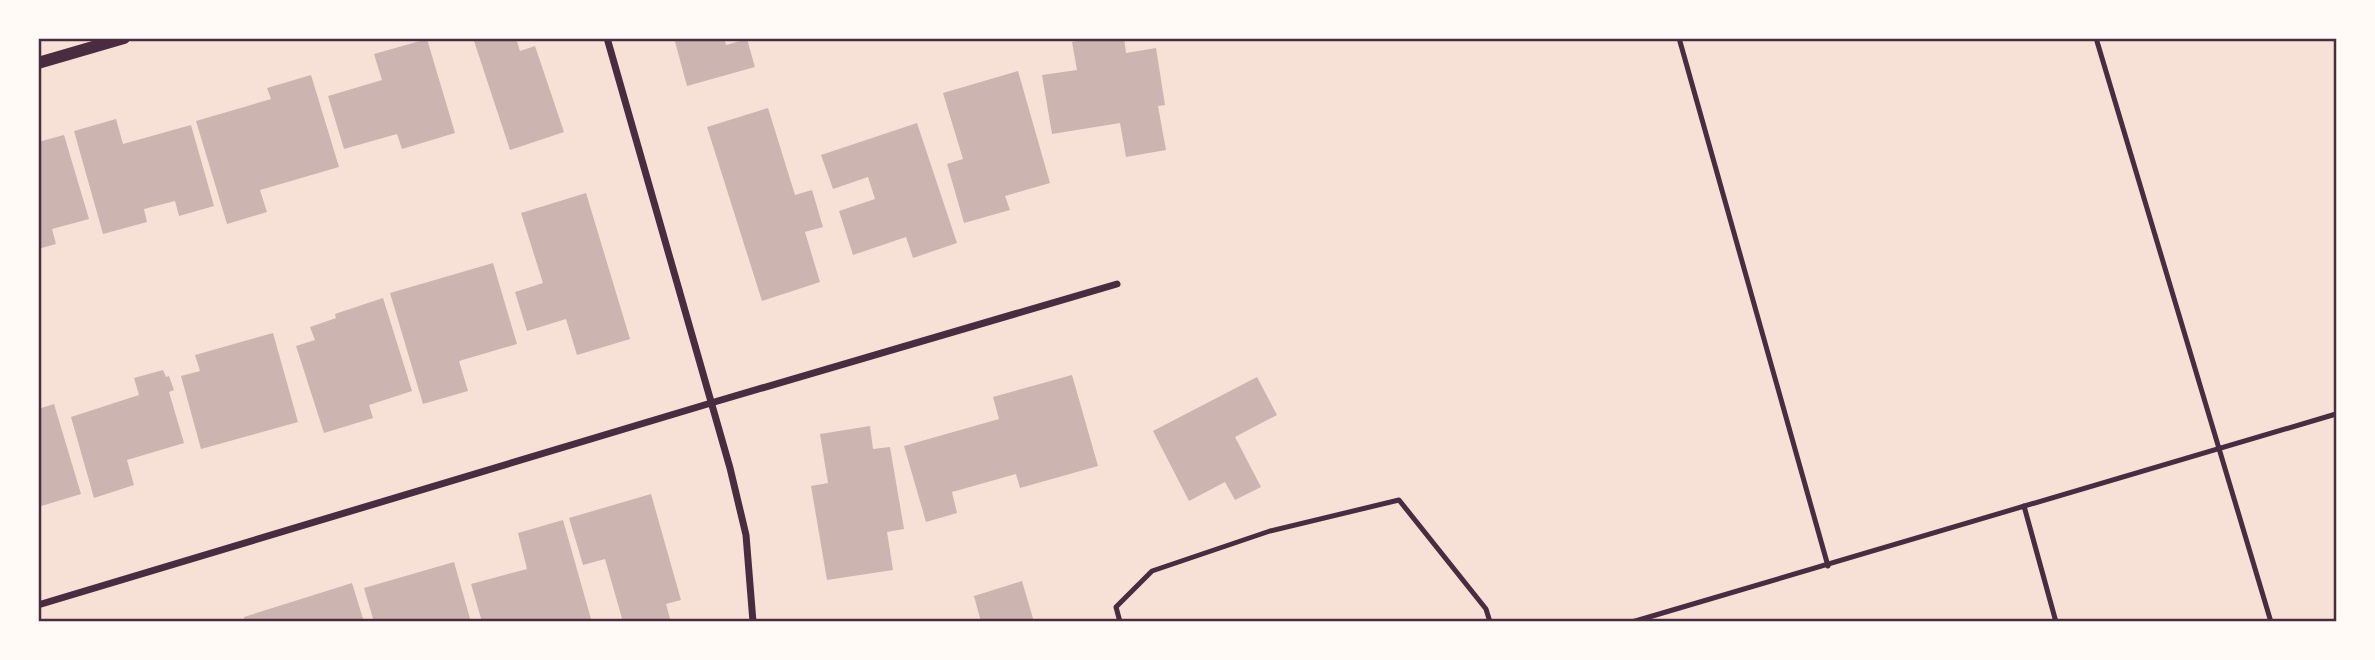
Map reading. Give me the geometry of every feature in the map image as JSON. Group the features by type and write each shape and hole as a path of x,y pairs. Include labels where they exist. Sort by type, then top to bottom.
{"street":[{"path":"38,63 124,38"},
{"path":"607,38 730,468 746,535 753,621"},
{"path":"38,605 1117,284"}],"lane":[{"path":"1679,38 1828,566"},
{"path":"2096,38 2271,621"},
{"path":"1632,621 1828,566 2336,414"},
{"path":"1120,621 1116,607 1153,571 1270,531 1399,500 1486,609 1490,621"},
{"path":"2024,506 2056,621"}],"building":[{"path":"473,38 516,38 520,51 535,46 564,132 510,150"},
{"path":"674,38 724,38 726,45 747,39 755,67 687,86"},
{"path":"1091,38 1124,38 1126,53 1156,48 1165,105 1158,106 1166,150 1126,157 1120,123 1052,134 1042,75 1077,70 1072,42"},
{"path":"427,39 455,133 402,149 397,134 344,149 328,96 382,80 374,54"},
{"path":"1018,71 1050,183 1005,196 1010,210 964,223 947,164 963,159 943,93"},
{"path":"311,75 339,167 260,190 267,212 227,224 196,121 271,99 267,88"},
{"path":"768,108 795,195 812,190 823,227 805,232 820,282 762,301 707,127"},
{"path":"116,119 123,144 191,125 214,206 179,216 175,201 144,209 147,222 103,234 74,131"},
{"path":"917,123 957,243 913,258 906,237 853,255 839,211 875,199 868,177 833,189 821,155"},
{"path":"64,135 89,219 52,229 56,244 38,249 38,142"},
{"path":"586,193 630,339 577,355 566,319 527,331 515,292 543,283 521,213"},
{"path":"493,263 517,344 459,361 468,391 423,404 390,293"},
{"path":"383,298 412,391 369,405 373,418 324,433 296,346 315,340 310,327 336,318 335,314"},
{"path":"273,333 298,422 201,449 181,376 200,371 195,355"},
{"path":"163,370 166,377 169,376 174,390 169,392 184,443 127,460 134,485 94,498 71,417 139,395 134,378"},
{"path":"1072,375 1098,466 1020,488 1016,474 952,492 957,513 926,522 904,446 999,419 993,397"},
{"path":"1257,377 1277,415 1235,437 1261,487 1235,500 1225,482 1189,501 1153,431"},
{"path":"54,404 81,494 38,507 38,409"},
{"path":"870,426 873,449 890,447 904,529 887,532 893,570 827,580 811,486 828,483 820,434"},
{"path":"651,494 681,600 666,604 671,622 623,622 605,559 583,565 569,518"},
{"path":"563,520 591,619 581,622 482,622 471,584 527,569 518,533"},
{"path":"454,562 471,622 374,622 364,588"},
{"path":"1022,581 1034,622 981,622 974,596"},
{"path":"352,583 364,622 245,622 244,617"}]}
